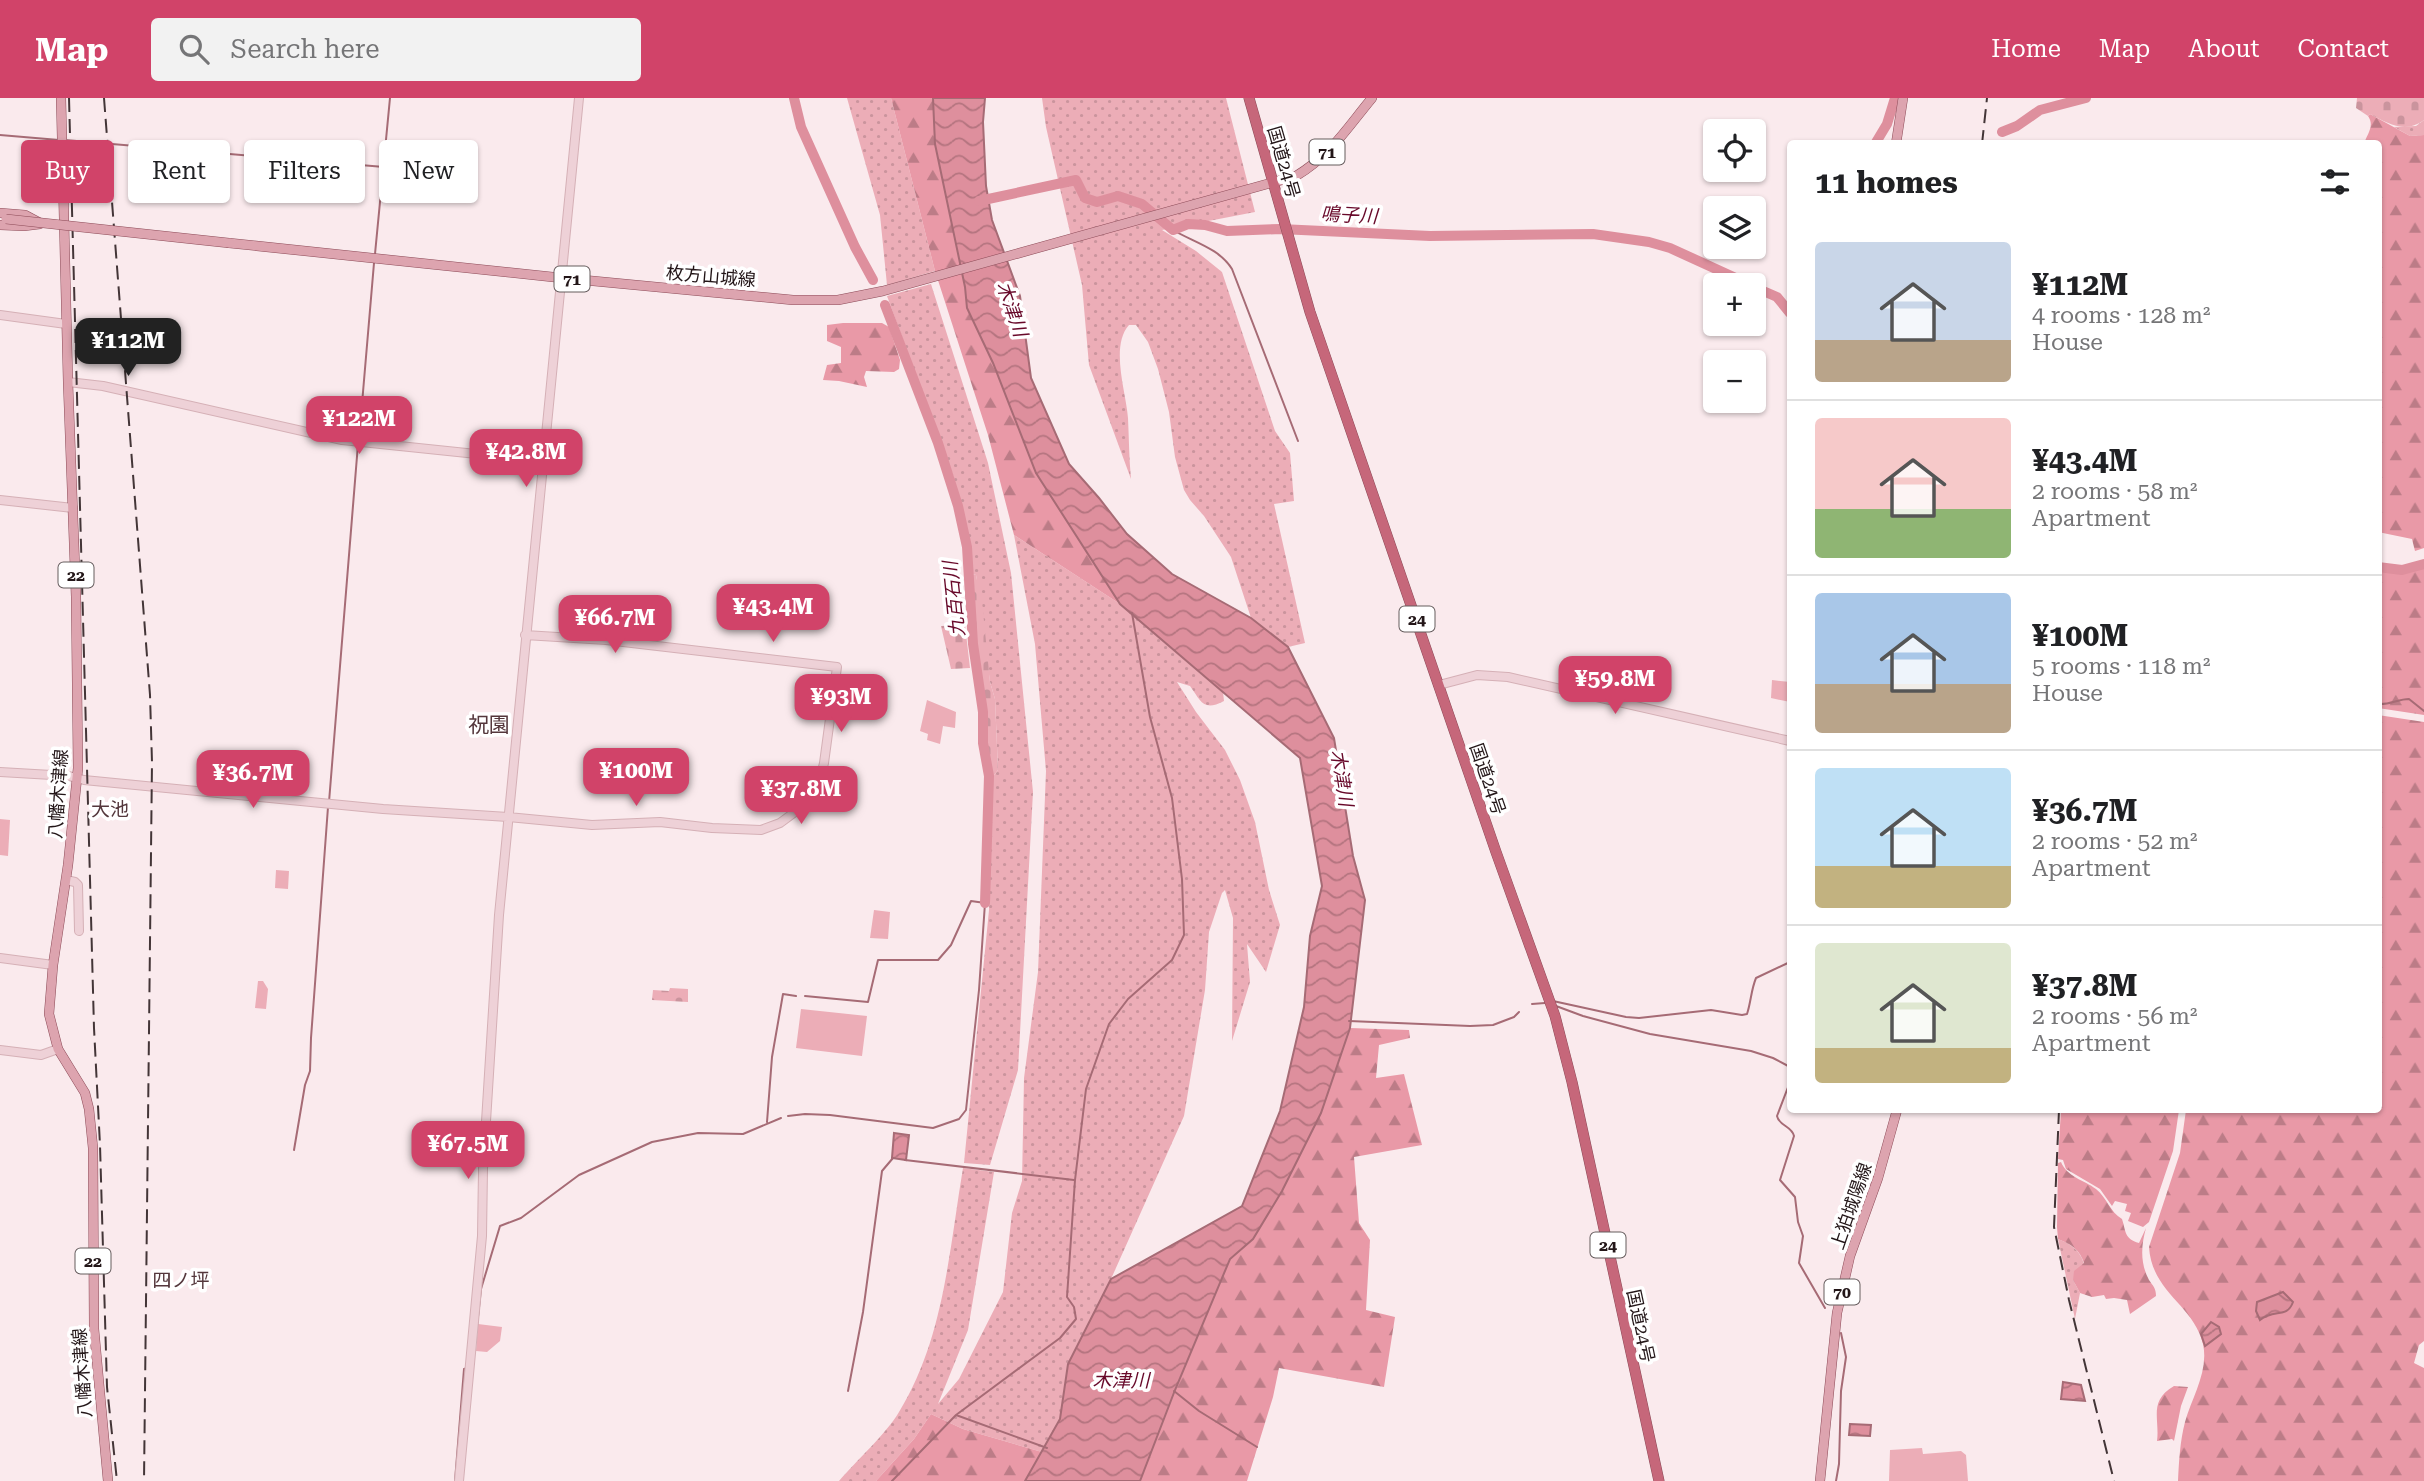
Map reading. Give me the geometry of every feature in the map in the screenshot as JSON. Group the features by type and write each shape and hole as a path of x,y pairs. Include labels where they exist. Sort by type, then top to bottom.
{"highway":[{"name":"国道24号","path":"1249,98 1270,184 1282,212 1310,312 1339,400 1553,1010 1572,1082 1659,1481"}],"main road":[{"name":"八幡木津線","path":"61,98 78,649 77,777 48,1014 58,1049 85,1093 89,1109 93,1148 94,1329 108,1481"},
{"name":"枚方山城線","path":"1,219 562,278 817,301 859,297 1296,176 1315,164 1336,144 1372,98"},
{"path":"1897,140 1903,98"},
{"name":"71","path":"1,219 24,226 41,223 63,225"},
{"name":"上狛城陽線","path":"1820,1481 1837,1313 1850,1256 1878,1178 1895,1113"}],"street":[{"path":"459,1481 482,1236 483,1169 494,991 508,817 579,98"},
{"path":"0,316 66,324"},
{"path":"68,382 103,386 342,440 543,461"},
{"path":"0,500 74,508"},
{"path":"0,772 77,777 84,780 383,809 603,825 641,821 748,831 773,827 817,792 824,763 837,667 606,640 525,635"},
{"path":"1439,685 1477,675 1508,677 1787,740"},
{"path":"66,880 75,881 78,885 79,930"},
{"path":"0,958 53,965"},
{"path":"0,1050 41,1055 58,1049"}],"green space":[{"path":"847,98 891,98 935,271 887,285 880,215"},
{"path":"891,98 933,98 935,144 967,308 993,363 1036,473 1120,604 1014,535 988,435 935,271"},
{"path":"1042,98 1226,98 1255,212 1162,230 1196,251 1222,272 1275,431 1290,453 1294,501 1274,504 1305,643 1288,647 1251,618 1231,557 1184,490 1158,369 1148,342 1136,325 1129,325 1123,334 1120,357 1128,418 1131,479 1089,365 1082,285 1046,127"},
{"path":"2357,98 2424,98 2424,120 2404,127 2390,124 2370,114 2368,116 2356,108"},
{"path":"2370,114 2410,136 2424,135 2424,548 2415,551 2412,539 2382,533 2382,140 2366,140 2371,127 2368,116"},
{"path":"2424,120 2424,135 2410,136 2394,127 2416,126"},
{"path":"931,284 988,463 1011,573 1033,792 1018,1070 990,1165 964,1163 989,910 992,778 998,770 995,699 990,682 976,575 972,574 953,475 887,296"},
{"path":"882,323 889,327 900,360 899,369 894,372 866,371 864,377 867,387 823,380 827,365 841,363 841,347 827,341 827,325"},
{"path":"1014,535 1120,604 1223,692 1224,701 1207,705 1190,686 1177,682 1225,750 1240,780 1255,822 1269,890 1280,925 1266,972 1247,944 1250,982 1232,1041 1233,918 1225,890 1222,893 1209,932 1205,990 1184,1116 1111,1279 1068,1364 1060,1419 1042,1452 963,1429 931,1414 914,1439 876,1481 839,1481 899,1412 926,1355 943,1294 963,1168 994,1172 968,1330 938,1404 959,1379 1003,1292 1012,1213 1022,1181 1024,1078 1038,972 1046,771 1035,644"},
{"path":"2424,568 2424,715 2382,709 2382,571 2403,574"},
{"path":"972,574 980,581 990,682 995,699 998,770 992,778 982,702"},
{"path":"965,625 970,668 951,669 941,626"},
{"path":"1772,680 1787,682 1787,701 1771,698"},
{"path":"927,700 956,712 955,728 943,726 940,744 927,740 928,734 920,731"},
{"path":"2382,716 2424,722 2424,1341 2419,1345 2414,1363 2424,1368 2424,1481 2178,1481 2183,1429 2204,1364 2203,1344 2191,1319 2157,1276 2149,1247 2180,1153 2186,1113 2382,1113","holes":["2283,1292 2289,1298 2285,1312 2271,1313 2260,1320 2267,1298"]},
{"path":"0,819 10,820 8,856 0,855"},
{"path":"276,870 289,871 288,889 275,888"},
{"path":"874,910 890,912 888,939 870,938"},
{"path":"258,981 263,981 268,989 266,1009 255,1008"},
{"path":"670,988 688,989 688,1002 652,1000 653,990 669,991"},
{"path":"801,1009 867,1016 862,1056 796,1048"},
{"path":"1350,1028 1409,1030 1410,1038 1379,1045 1376,1078 1404,1074 1422,1145 1354,1157 1359,1223 1370,1240 1366,1310 1395,1317 1384,1387 1279,1368 1273,1397 1247,1481 1140,1481 1230,1259 1253,1239 1282,1191 1321,1113"},
{"path":"2061,1113 2179,1113 2173,1151 2149,1222 2143,1227 2128,1221 2131,1213 2125,1211 2127,1204 2115,1201 2112,1206 2100,1189 2066,1169 2063,1160 2058,1159"},
{"path":"2061,1162 2072,1175 2100,1193 2114,1213 2122,1219 2126,1234 2131,1239 2139,1243 2146,1228 2142,1248 2143,1261 2156,1296 2130,1314 2127,1300 2106,1299 2104,1295 2092,1297 2080,1293 2073,1280 2074,1271 2084,1263 2074,1248 2058,1239 2058,1163"},
{"path":"2058,1239 2074,1248 2084,1264 2073,1280 2080,1293 2075,1319"},
{"path":"478,1324 502,1327 500,1341 487,1352 476,1351"},
{"path":"2174,1386 2188,1387 2174,1441 2157,1441 2158,1404"},
{"path":"931,1414 963,1429 1042,1452 1025,1481 876,1481 914,1439"},
{"path":"1922,1448 1923,1454 1961,1451 1966,1455 1968,1481 1889,1481 1890,1450"}],"water":[{"name":"木津川","path":"933,98 985,98 983,122 986,186 992,220 1020,296 1031,378 1069,464 1127,534 1172,574 1251,618 1288,647 1334,738 1353,856 1365,900 1350,1028 1321,1113 1282,1191 1253,1239 1230,1259 1140,1481 1025,1481 1060,1419 1068,1364 1111,1279 1242,1206 1280,1111 1304,1007 1310,936 1322,886 1300,758 1120,604 1036,473 993,363 967,308 935,144"},
{"path":"894,1133 909,1135 906,1160 892,1158"},
{"path":"2283,1292 2293,1302 2290,1307 2284,1312 2265,1316 2260,1320 2256,1311 2257,1302"},
{"path":"2211,1322 2219,1327 2221,1334 2205,1346 2201,1334"},
{"path":"2063,1382 2081,1385 2085,1401 2061,1399"},
{"path":"1850,1424 1871,1425 1870,1436 1849,1435"}],"waterway":[{"path":"375,254 390,98"},
{"name":"九百石川","path":"794,98 801,127 855,247 873,280"},
{"path":"1877,140 1887,124 1895,98"},
{"path":"2002,132 2017,126 2040,110 2086,98"},
{"path":"0,135 59,140"},
{"path":"114,144 379,167"},
{"name":"鳴子川","path":"979,201 1076,180 1085,198 1097,202 1118,196 1142,204 1173,230 1188,224 1227,231 1280,229 1430,236 1593,234 1649,242 1670,248 1725,273"},
{"path":"1173,230 1213,251 1232,269 1298,441"},
{"path":"359,439 374,263"},
{"name":"鳴子川","path":"1766,292 1777,297 1787,309"},
{"name":"九百石川","path":"885,305 938,443 958,506 967,547 973,644 989,776 985,903"},
{"path":"329,802 358,444"},
{"name":"鳴子川","path":"2382,568 2402,570 2424,564"},
{"path":"956,1415 1060,1338 1076,1319 1074,1307 1067,1297 1075,1180 1086,1089 1109,1024 1128,999 1172,960 1184,935 1182,879 1172,798 1150,717 1132,613"},
{"path":"2382,704 2409,699 2424,711"},
{"path":"294,1150 305,1085 310,1071 328,807"},
{"path":"788,1116 830,1115 933,1128 959,1119 966,1110 985,903 971,901 951,945 938,960 878,960 868,1002 805,996"},
{"path":"1553,1001 1639,1018 1711,1010 1742,1015 1747,1014 1756,978 1787,963"},
{"path":"767,1122 772,1057 783,994 796,996"},
{"path":"1532,1004 1545,1003"},
{"path":"1556,1006 1650,1034 1751,1051 1787,1065"},
{"path":"1349,1021 1493,1025 1514,1017 1519,1012"},
{"path":"1787,1090 1777,1116 1794,1136 1780,1180 1795,1197 1803,1236 1799,1263 1825,1308"},
{"path":"477,1326 481,1289 500,1226 521,1218 579,1175 652,1142 698,1133 743,1134 781,1118"},
{"path":"848,1391 863,1312 882,1171 893,1158"},
{"path":"905,1160 1074,1180"},
{"path":"1836,1481 1841,1391 1846,1357 1841,1333"},
{"path":"455,1481 464,1369 467,1368"},
{"path":"1174,1391 1199,1411 1257,1447"},
{"path":"892,1481 956,1415 1047,1448"}],"railway":[{"path":"69,98 94,1028 107,1387 117,1481"},
{"path":"104,98 150,695 152,762 144,1481"},
{"path":"1982,140 1987,98"},
{"path":"2059,1113 2054,1227 2069,1300 2114,1481"}],"district":[{"name":"祝園","path":"489,725"},
{"name":"大池","path":"110,809"},
{"name":"四ノ坪","path":"181,1280"}]}
